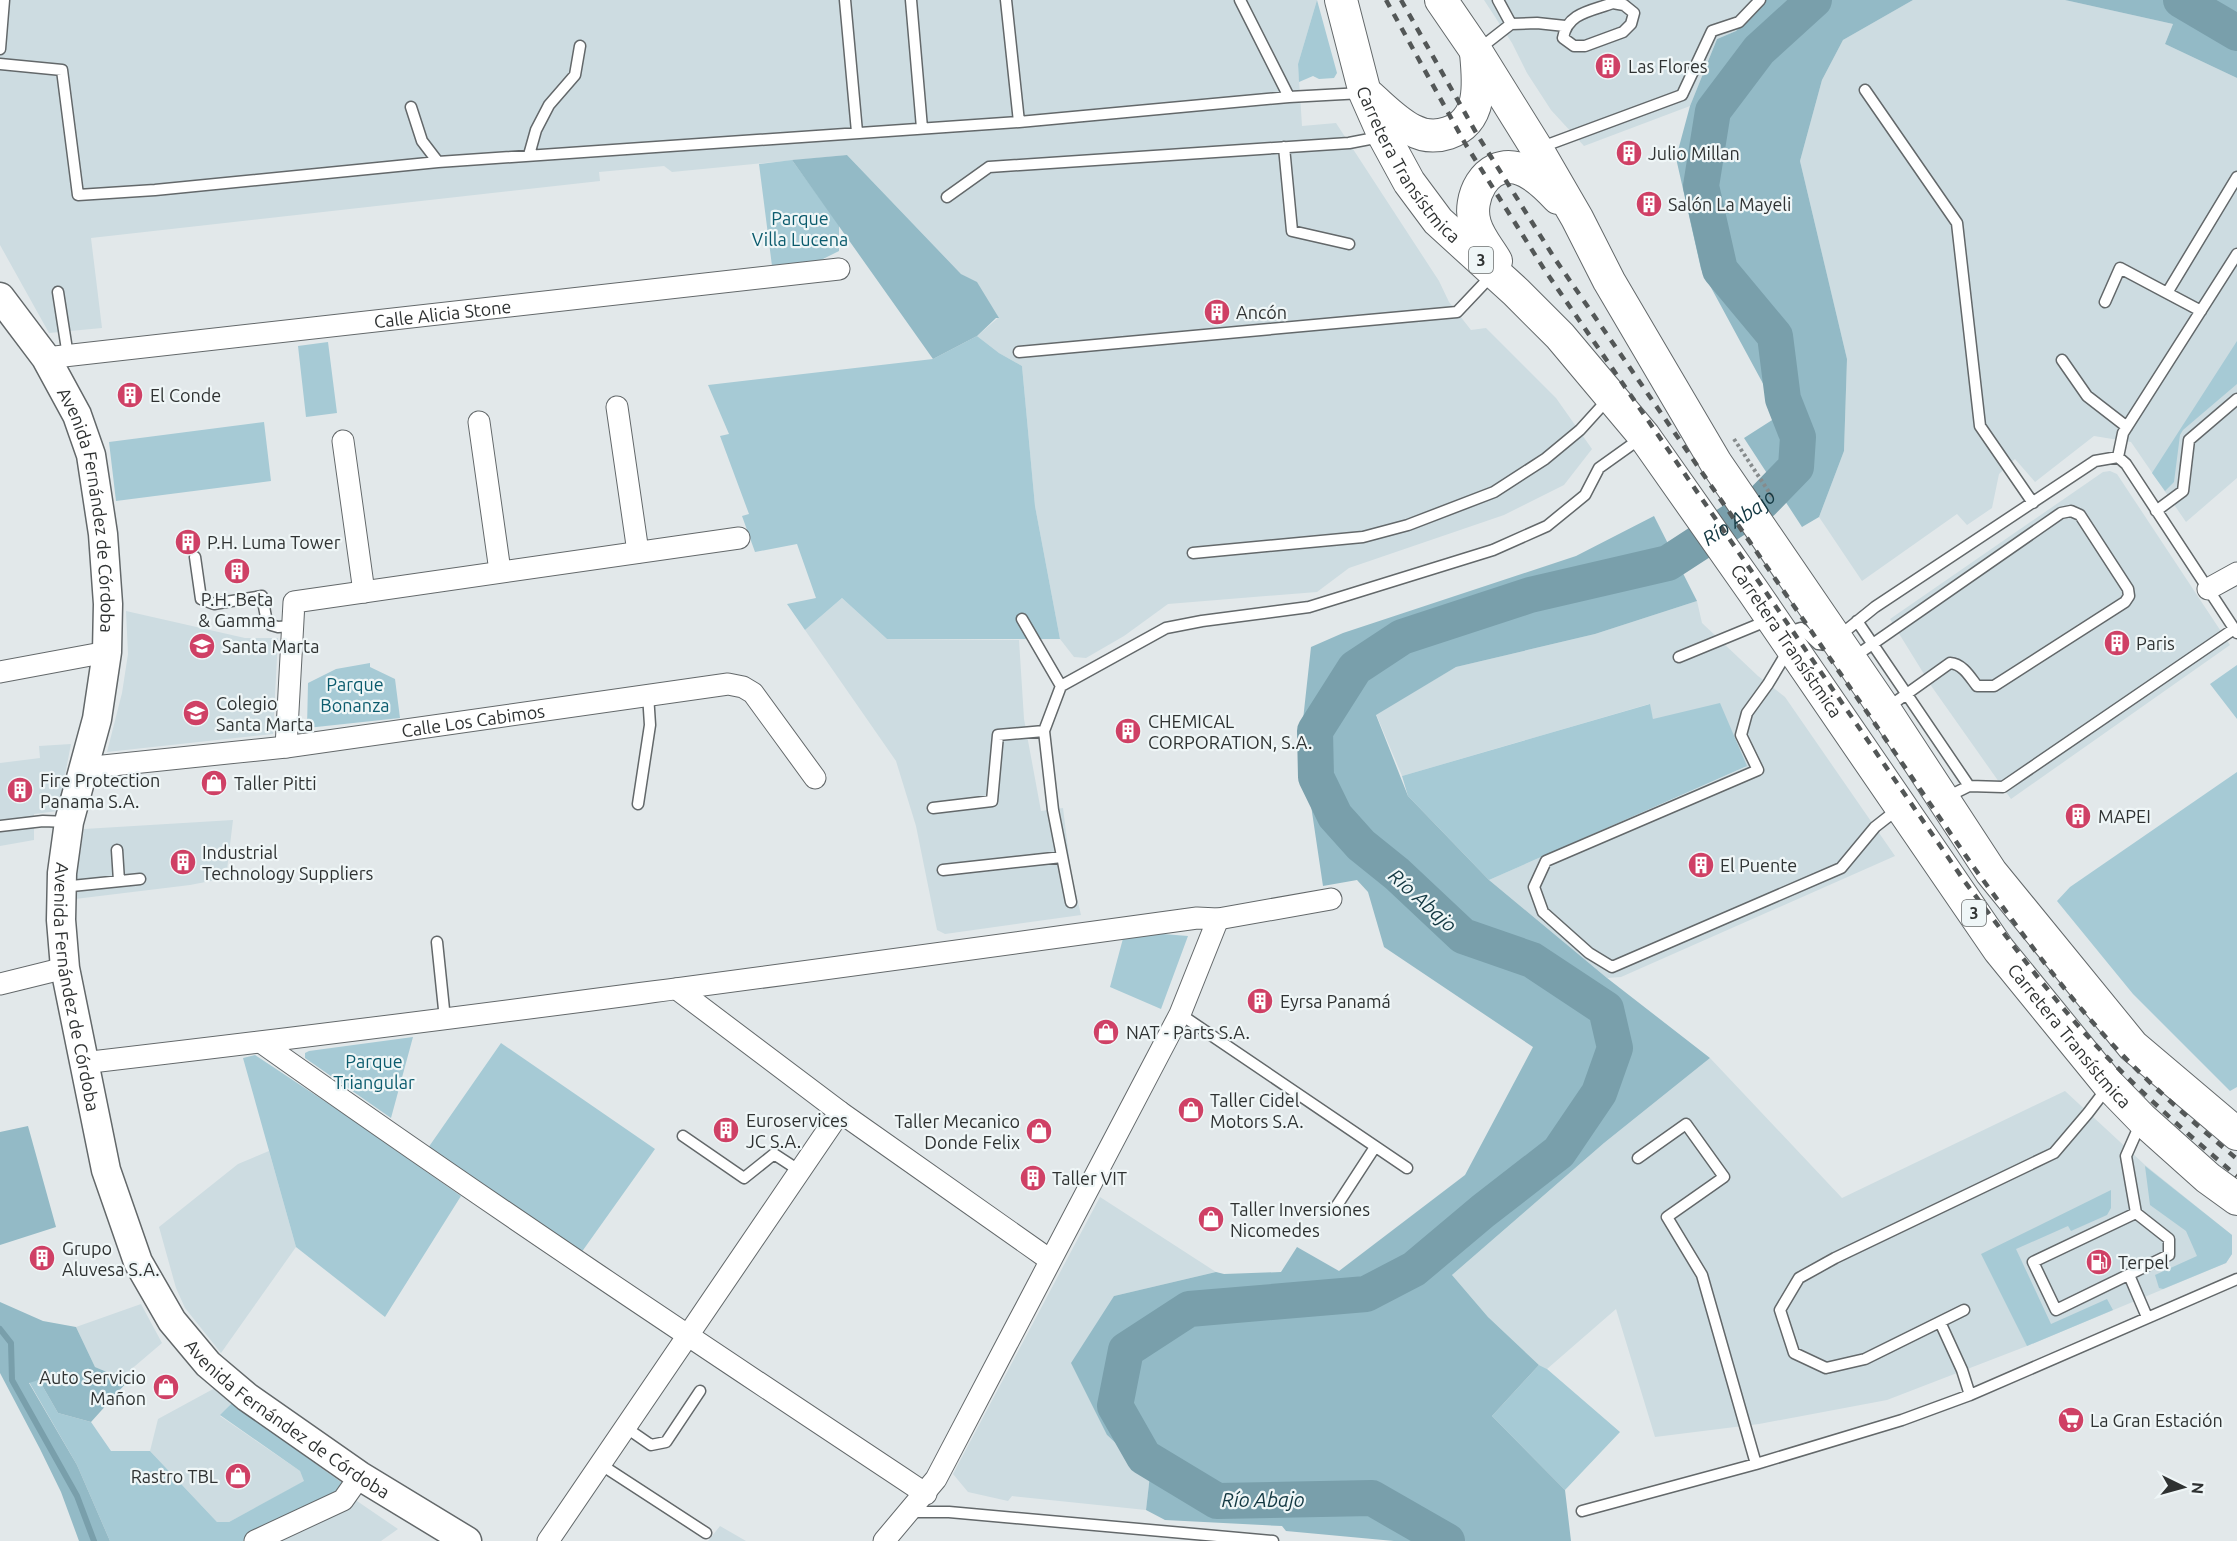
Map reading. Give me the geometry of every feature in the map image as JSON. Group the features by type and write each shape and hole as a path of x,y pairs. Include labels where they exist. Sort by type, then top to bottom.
{"main road":[{"name":"Carretera Transístmica","path":"1341,0 1365,93 1384,136 1409,182 1438,221 1560,336 1644,436 1754,591 1999,950 2109,1085 2142,1119 2208,1178 2237,1199"},
{"name":"3","path":"1441,0 1537,149 1577,218 1609,281 1716,462 1784,564 1854,641 1896,702 1956,793 1991,872 2133,1046 2235,1129"},
{"path":"1365,93 1411,129 1430,136 1450,133 1469,120 1475,109 1479,86 1476,51"},
{"path":"1506,283 1475,225 1473,202 1481,183 1488,175 1497,170 1516,168 1536,178 1577,218"},
{"name":"Avenida Fernández de Córdoba","path":"0,297 57,357 91,455 103,534 108,604 107,652 97,719 69,822 61,920 64,968 106,1170 138,1262 172,1321 208,1364 247,1397 360,1476 467,1541"}],"street":[{"name":"Calle Alicia Stone","path":"57,357 839,269"},
{"path":"617,407 638,552"},
{"path":"479,422 500,572"},
{"path":"343,441 364,592"},
{"path":"286,747 294,602 739,538"},
{"path":"2208,589 2236,574"},
{"path":"0,672 107,652"},
{"name":"Calle Los Cabimos","path":"84,768 286,747 728,684 743,687 753,693 815,778"},
{"path":"83,1063 677,989 1197,918 1218,918 1331,899"},
{"path":"884,1541 926,1494 936,1479 1180,1014 1218,918"},
{"path":"0,984 64,968"},
{"path":"677,989 840,1112 1050,1260"},
{"path":"262,1042 393,1136 926,1494"},
{"path":"548,1541 840,1112"},
{"path":"255,1541 343,1500 360,1476"}],"lane":[{"path":"0,49 4,0"},
{"path":"845,0 857,132"},
{"path":"911,0 922,128"},
{"path":"1006,0 1019,122"},
{"path":"1240,0 1289,97"},
{"path":"1498,0 1511,24"},
{"path":"1537,149 1682,95 1712,31 1738,22 1760,0"},
{"path":"1613,3 1624,5 1634,13 1631,24 1623,32 1585,46 1574,46 1563,39 1565,26 1573,18 1613,3"},
{"path":"1476,51 1511,24 1537,23 1565,26"},
{"path":"529,155 536,130 549,105 575,75 580,46"},
{"path":"0,64 62,70 78,195 166,189 438,162 1019,122 1289,97 1365,93"},
{"path":"1865,90 1957,223 1980,426 2033,502"},
{"path":"411,106 422,141 438,162"},
{"path":"947,197 989,167 1348,143 1384,136"},
{"path":"1284,147 1292,231 1349,244"},
{"path":"2167,293 2237,177"},
{"path":"2118,457 2123,432 2237,254"},
{"path":"2105,302 2120,268 2201,311"},
{"path":"1019,352 1457,312 1506,283"},
{"path":"57,357 58,292"},
{"path":"2062,360 2087,396 2127,427"},
{"path":"1193,553 1363,537 1408,525 1494,492 1554,452 1580,430 1611,396"},
{"path":"2156,511 2183,491 2189,440 2237,399"},
{"path":"1071,902 1053,810 1044,731 1061,686 1166,628 1309,607 1493,550 1547,526 1585,495 1599,468 1644,436"},
{"path":"1854,641 2033,502 2095,461 2118,457"},
{"path":"1956,793 2003,787 2235,631 2126,464 2118,457"},
{"path":"1679,657 1801,628 1822,646 1854,641 2061,513 2071,511 2080,515 2128,589 2129,596 2125,602 1994,686 1977,686 1963,668 1950,663 1896,702"},
{"path":"195,557 201,599 213,604 262,596 266,617 271,625 293,626"},
{"path":"1022,619 1061,686"},
{"path":"1782,633 1768,684 1747,713 1741,735 1758,770 1546,861 1534,887 1543,912 1589,953 1612,967 1841,868 1875,827 1900,807"},
{"path":"638,804 650,725 648,694"},
{"path":"933,808 992,801 999,735 1044,731"},
{"path":"0,826 43,821 69,822"},
{"path":"117,850 119,881"},
{"path":"943,870 1062,857"},
{"path":"62,887 140,879"},
{"path":"437,942 446,1019"},
{"path":"1180,1014 1407,1168"},
{"path":"1964,1310 1865,1359 1826,1368 1794,1353 1780,1310 1799,1278 1835,1258 2054,1153 2109,1085"},
{"path":"2136,1213 2033,1262 2056,1310 2169,1256 2169,1239 2136,1213 2126,1156 2142,1119"},
{"path":"1638,1158 1686,1124 1724,1177 1667,1217 1702,1275 1756,1464"},
{"path":"683,1136 744,1178 774,1154 800,1171"},
{"path":"1334,1210 1375,1147"},
{"path":"2129,1275 2147,1317"},
{"path":"1582,1511 1756,1464 1902,1420 1970,1395 2237,1279"},
{"path":"1940,1322 1962,1370 1970,1395"},
{"path":"625,1427 651,1445 666,1442 700,1391"},
{"path":"600,1464 706,1533"},
{"path":"909,1512 949,1512 1274,1541"}],"shaded area":[{"path":"0,0 1317,0 1298,64 1302,126 1336,123 1439,281 1449,302 1471,330 1486,328 1556,398 1592,449 1564,485 1504,515 1349,568 1317,592 1168,604 1124,636 1086,658 1074,657 1060,639 1035,506 1022,366 999,353 977,336 998,318 977,283 961,274 847,155 672,172 664,166 599,172 600,181 91,238 102,328 49,333 0,245"},
{"path":"1484,0 1765,0 1736,31 1717,39 1690,106 1584,146 1551,110"},
{"path":"1765,0 1913,0 1843,40 1822,80 1800,161 1847,359 1844,451 1819,517 1802,527 1744,438 1780,415 1701,269 1676,158 1690,106 1717,39 1736,31"},
{"path":"1913,0 2065,0 2173,24 2165,44 2237,78 2237,478 2186,522 2131,442 2094,436 2035,482 2015,459 1999,474 1992,508 1967,525 1957,514 1862,581 1819,517 1844,451 1847,359 1800,161 1822,80 1843,40"},
{"path":"2065,0 2237,0 2237,78 2165,44 2173,24"},
{"path":"847,155 961,274 977,282 999,318 996,318 977,336 933,359 792,160"},
{"path":"2110,471 2117,474 2230,645 2011,799 1932,687 1890,619 2103,472"},
{"path":"1654,516 1697,601 1595,634 1456,667 1376,715 1408,796 1489,880 1607,978 1710,1058 1604,1143 1452,1275 1488,1317 1539,1365 1492,1416 1565,1490 1571,1541 1394,1541 1286,1531 1282,1526 1165,1520 1146,1510 1150,1475 1107,1435 1071,1363 1114,1296 1216,1272 1224,1274 1281,1272 1297,1247 1339,1271 1465,1175 1533,1047 1384,947 1368,892 1357,880 1323,886 1301,738 1311,647 1343,633 1576,556"},
{"path":"842,598 887,639 1019,640 1024,719 1041,811 1063,808 1071,873 1081,915 945,934 937,930 916,826 896,761 805,630"},
{"path":"1697,601 1702,623 1758,676 1785,697 1895,856 1621,977 1607,978 1489,880 1746,767 1653,719 1649,704 1402,776 1376,714 1456,667 1595,634"},
{"path":"126,611 245,638 278,638 273,734 107,752 122,693 128,654"},
{"path":"71,744 58,811 34,814 34,840 0,846 0,763 40,758 39,746"},
{"name":"Industrial Technology Suppliers","path":"233,820 226,878 190,885 75,899 84,829"},
{"path":"1710,1058 1842,1198 2065,1091 2145,1165 2232,1235 2232,1254 2226,1263 2027,1346 1887,1400 1759,1424 1655,1437 1616,1309 1547,1369 1539,1365 1488,1317 1452,1275 1604,1143"},
{"path":"28,1126 56,1227 0,1245 0,1132"},
{"path":"269,1151 296,1247 221,1353 185,1308 176,1288 159,1227 238,1164"},
{"path":"1100,1197 1216,1272 1114,1296 1107,1435 1150,1475 1146,1510 1012,1496 1008,1501 968,1492 953,1474"},
{"path":"0,1302 43,1321 76,1327 95,1367 128,1381 91,1422 58,1413 39,1380 29,1383 77,1465 110,1541 79,1541 61,1492 0,1373"},
{"path":"141,1304 162,1343 121,1378 95,1367 76,1327"},
{"name":"Rastro TBL","path":"215,1388 232,1403 220,1416 300,1471 305,1481 229,1522 217,1522 150,1451 158,1419"},
{"path":"354,1499 398,1529 381,1541 275,1541"},
{"path":"720,1526 746,1541 708,1541"}],"green space":[{"path":"1317,0 1337,73 1334,78 1319,79 1313,76 1299,82 1298,64"},
{"name":"Parque Villa Lucena","path":"792,160 839,225 839,251 821,260 772,266 759,164"},
{"path":"977,336 999,353 1022,366 1035,506 1060,639 887,639 842,598 805,630 787,604 816,598 797,544 755,552 742,516 749,514 720,436 729,434 708,385 933,359"},
{"path":"2237,341 2237,384 2183,430 2180,435 2174,482 2165,491 2152,473"},
{"path":"328,342 337,413 306,417 298,346"},
{"path":"264,422 271,481 116,501 109,442"},
{"name":"Parque Bonanza","path":"370,663 370,667 395,679 400,718 307,728 308,683 336,669"},
{"path":"2237,665 2237,719 2210,684"},
{"path":"1720,703 1747,766 1489,880 1408,796 1402,776 1650,704 1653,719"},
{"path":"2237,772 2237,1087 2230,1091 2133,994 2057,901 2070,887"},
{"path":"1125,931 1188,936 1161,1009 1110,987"},
{"name":"Parque Triangular","path":"413,1037 391,1118 305,1058 305,1053 309,1051"},
{"path":"501,1043 655,1149 581,1253 428,1148"},
{"path":"255,1055 461,1196 385,1317 296,1247 243,1058"},
{"path":"2145,1166 2232,1235 2232,1254 2226,1263 2163,1289 2159,1288 2155,1275 2197,1256 2186,1231 2150,1205"},
{"path":"2111,1190 2111,1208 2107,1215 2071,1231 2068,1226 2016,1249 2051,1324 2107,1299 2113,1310 2027,1346 1981,1254"},
{"path":"1539,1365 1547,1369 1620,1432 1565,1490 1492,1416"},
{"path":"39,1380 58,1413 91,1422 111,1451 150,1451 217,1522 229,1522 304,1481 300,1471 220,1415 232,1403 345,1485 336,1497 243,1541 110,1541 77,1465 29,1382"}],"waterway":[{"name":"Río Abajo","path":"1447,1541 1372,1498 1217,1501 1144,1457 1115,1406 1126,1350 1189,1309 1366,1294 1414,1269 1483,1211 1559,1152 1599,1093 1615,1048 1606,1009 1532,960 1463,936 1397,874 1361,845 1335,816 1316,777 1315,731 1355,668 1402,637 1530,595 1668,563 1762,502 1796,467 1798,437 1783,399 1775,336 1720,270 1701,186 1713,111 1759,50 1814,0"},
{"name":"Río Abajo","path":"2181,0 2237,33"},
{"path":"0,1329 11,1343 12,1380 77,1496 94,1541"}],"railway":[{"path":"1386,0 1466,145 1544,269 1965,882 2033,971 2087,1035 2122,1072 2237,1176"},
{"path":"1401,0 1478,136 1555,259 1975,869 2094,1024 2142,1075 2237,1159"}],"place":[{"name":"Las Flores","path":"1608,66"},
{"name":"Julio Millan","path":"1629,153"},
{"name":"Salón La Mayeli","path":"1649,204"},
{"name":"Ancón","path":"1217,312"},
{"name":"El Conde","path":"130,395"},
{"name":"P.H. Luma Tower","path":"188,542"},
{"name":"P.H. Beta & Gamma","path":"237,571"},
{"name":"Paris","path":"2117,643"},
{"name":"Santa Marta","path":"202,646"},
{"name":"Colegio Santa Marta","path":"196,713"},
{"name":"CHEMICAL CORPORATION, S.A.","path":"1128,731"},
{"name":"Taller Pitti","path":"214,783"},
{"name":"Fire Protection Panama S.A.","path":"20,790"},
{"name":"MAPEI","path":"2078,816"},
{"name":"Industrial Technology Suppliers","path":"183,862"},
{"name":"El Puente","path":"1701,865"},
{"name":"Eyrsa Panamá","path":"1260,1001"},
{"name":"NAT - Parts S.A.","path":"1106,1032"},
{"name":"Taller Cidel Motors S.A.","path":"1191,1110"},
{"name":"Euroservices JC S.A.","path":"726,1130"},
{"name":"Taller Mecanico Donde Felix","path":"1039,1131"},
{"name":"Taller VIT","path":"1033,1178"},
{"name":"Taller Inversiones Nicomedes","path":"1211,1219"},
{"name":"Grupo Aluvesa S.A.","path":"42,1258"},
{"name":"Terpel","path":"2099,1262"},
{"name":"Auto Servicio Mañon","path":"166,1387"},
{"name":"La Gran Estación","path":"2071,1420"},
{"name":"Rastro TBL","path":"238,1476"}]}
